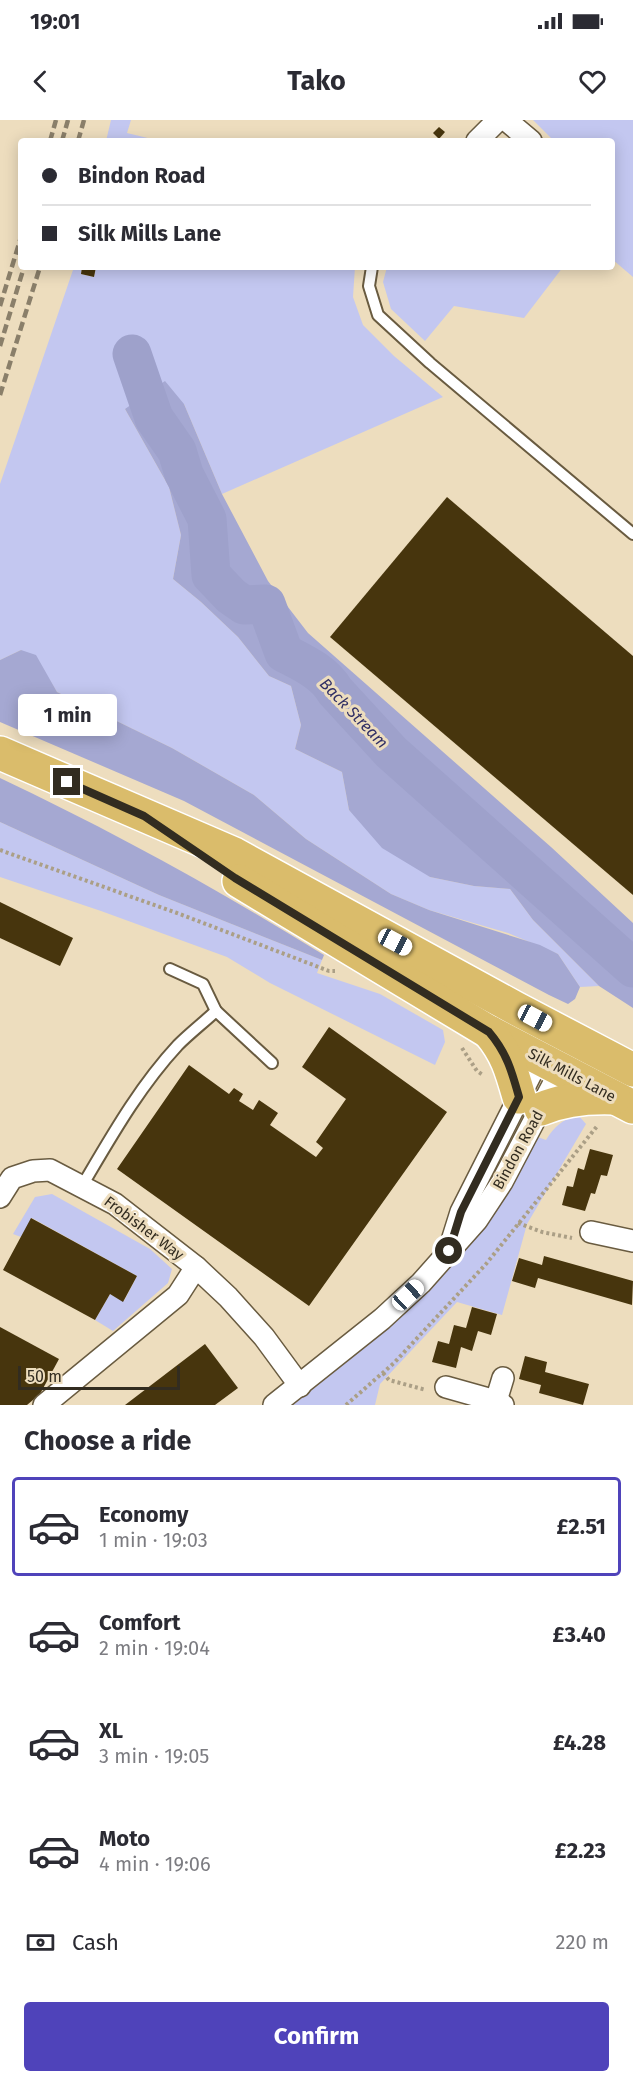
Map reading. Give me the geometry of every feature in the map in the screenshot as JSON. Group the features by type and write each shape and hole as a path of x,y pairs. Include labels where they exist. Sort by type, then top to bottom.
{"main road":[{"name":"Silk Mills Lane","path":"0,753 234,854 633,1070"},
{"name":"Silk Mills Lane","path":"144,816 235,878 489,1032 550,1064 616,1109"},
{"path":"489,1032 501,1046 530,1103 588,1097 616,1109"}],"street":[{"path":"492,125 524,138"},
{"name":"Bindon Road","path":"274,1405 382,1318 421,1283 449,1251 461,1212 530,1103 565,1035"},
{"name":"Frobisher Way","path":"0,1197 12,1178 33,1171 50,1170 115,1204 196,1267 228,1297 264,1337 300,1386"},
{"path":"591,1232 633,1241"},
{"name":"Frobisher Way","path":"44,1405 178,1294 196,1267"},
{"path":"446,1387 500,1403 503,1378"}],"lane":[{"path":"372,270 369,286 378,315 430,363 633,534"},
{"path":"170,969 203,984 216,1011 272,1063"},
{"path":"82,1186 118,1124 144,1086 178,1045 216,1011"}],"path":[{"path":"0,850 177,913 329,971 348,971 364,958"},
{"path":"346,1405 383,1373 486,1264 518,1223 616,1109"},
{"path":"518,1223 571,1239 591,1232"},
{"path":"383,1373 389,1380 440,1394 446,1387"}],"shaded area":[{"path":"111,120 131,120 127,133 148,138 107,138"},
{"path":"533,120 633,120 633,277 615,262 615,138 551,138"},
{"path":"73,270 82,270 81,274 94,277 95,270 355,270 353,297 363,325 394,356 443,397 222,494 184,404 125,409 169,487 181,535 173,579 238,637 269,676 291,686 301,725 295,749 342,772 349,810 430,877 474,886 510,889 533,920 599,986 580,987 558,954 508,933 429,910 391,894 306,839 254,795 172,748 57,692 49,679 21,650 0,660 0,484"},
{"path":"386,270 561,270 524,318 454,306 425,341 391,309 383,282"},
{"path":"165,381 184,404 222,494 268,581 308,633 551,847 633,923 633,1008 599,986 533,920 510,889 474,886 430,877 382,848 349,810 342,772 295,749 301,725 291,686 269,676 238,637 173,579 181,535 169,487 125,409"},
{"path":"21,650 36,655 57,692 172,748 254,795 306,839 391,894 429,910 540,945 558,954 580,987 575,999 568,1004 549,995 184,801 0,722 0,660"},
{"path":"0,778 124,840 205,884 324,955 322,960 159,895 0,822"},
{"path":"0,822 159,895 322,960 317,973 380,994 443,1030 445,1042 435,1065 270,983 227,957 0,877"},
{"path":"579,1116 586,1124 527,1224 502,1315 457,1302 380,1384 375,1405 293,1405 374,1340 427,1287 535,1136 546,1140 560,1124"},
{"path":"52,1194 150,1249 172,1269 168,1283 113,1331 95,1320 110,1294 124,1301 137,1276 32,1218 21,1237 13,1234 35,1197"}],"building":[{"path":"439,127 445,132 440,138 433,133"},
{"path":"82,270 95,270 94,277 81,274"},
{"path":"447,497 633,656 633,895 330,637"},
{"path":"0,902 73,938 60,966 0,938"},
{"path":"329,1027 447,1112 309,1306 117,1169 189,1065 229,1094 234,1088 243,1094 239,1101 253,1110 259,1100 278,1113 270,1125 316,1157 323,1148 316,1142 346,1099 302,1067"},
{"path":"590,1149 613,1155 607,1176 601,1175 595,1194 591,1193 585,1211 562,1205 567,1186 573,1187 578,1168 584,1170"},
{"path":"31,1218 137,1276 123,1302 110,1294 95,1320 3,1270"},
{"path":"544,1256 633,1281 632,1305 538,1278 535,1288 512,1281 519,1258 542,1265"},
{"path":"472,1307 497,1314 491,1335 478,1331 472,1351 461,1347 456,1368 432,1362 438,1341 449,1344 454,1325 466,1328"},
{"path":"0,1327 59,1359 40,1394 27,1405 0,1405"},
{"path":"205,1344 238,1388 215,1405 125,1405"},
{"path":"525,1356 547,1362 545,1372 589,1384 583,1405 539,1393 541,1385 519,1379"}],"waterway":[{"name":"Back Stream","path":"132,354 154,418 177,451 184,474 207,519 211,575 231,596 244,605 266,604 284,653 325,678 391,752 633,968"}],"railway":[{"path":"51,138 56,120"},
{"path":"63,138 68,120"},
{"path":"79,138 84,120"},
{"path":"0,306 18,247"},
{"path":"0,346 23,270"},
{"path":"0,395 39,270"}],"route":[{"path":"67,782 144,816 235,878 489,1032 501,1046 519,1097 461,1212 449,1251"}]}
